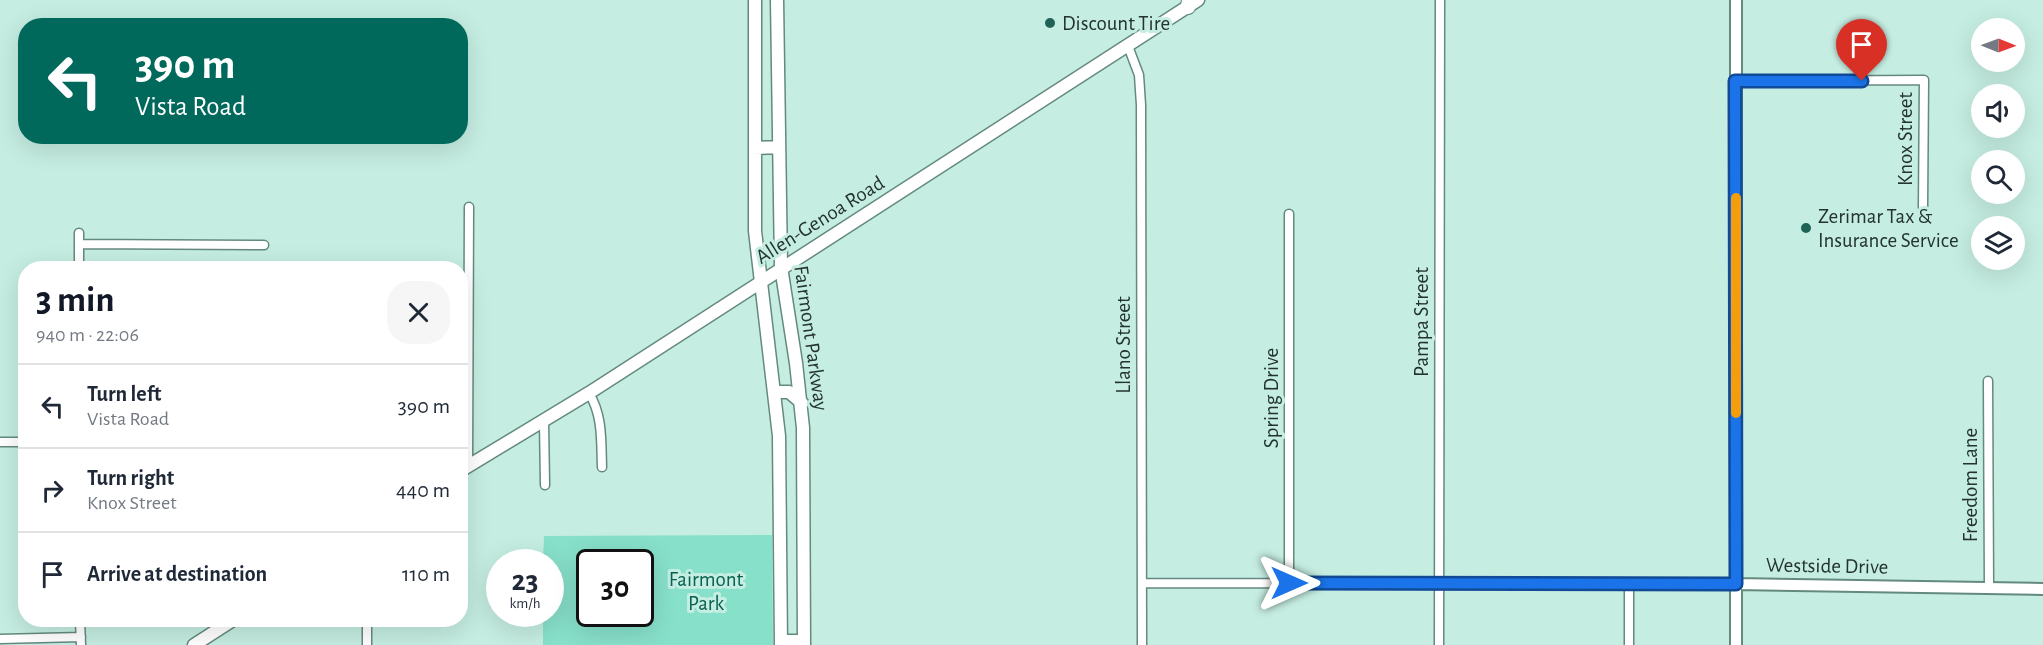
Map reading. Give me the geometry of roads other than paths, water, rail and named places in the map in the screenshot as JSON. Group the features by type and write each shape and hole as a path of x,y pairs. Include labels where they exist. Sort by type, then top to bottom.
{"main road":[{"name":"Fairmont Parkway","path":"755,0 755,231 779,436 781,643"},
{"name":"Fairmont Parkway","path":"777,0 781,267 802,403 804,643"},
{"name":"Allen-Genoa Road","path":"468,467 589,393 781,267 1128,46 1192,2"},
{"path":"755,148 779,147"},
{"path":"775,392 789,392 802,403"},
{"path":"194,645 222,627"},
{"path":"781,643 804,643"}],"street":[{"name":"Pampa Street","path":"1439,645 1440,0"},
{"path":"1736,0 1736,645"},
{"name":"Llano Street","path":"1128,46 1139,75 1141,105 1142,645"},
{"name":"Knox Street","path":"1735,81 1923,80 1923,207"},
{"path":"468,261 469,207"},
{"name":"Spring Drive","path":"1289,214 1289,583"},
{"path":"79,233 79,261"},
{"path":"79,244 264,245"},
{"name":"Freedom Lane","path":"1988,381 1989,589"},
{"path":"589,393 597,405 600,420 602,467"},
{"path":"544,421 545,485"},
{"path":"0,442 18,442"},
{"name":"Westside Drive","path":"1142,583 1736,584 2043,589"},
{"path":"1629,584 1629,645"},
{"path":"367,627 367,645"},
{"path":"0,639 81,641"}],"place":[{"name":"Discount Tire","path":"1050,23"},
{"name":"Zerimar Tax & Insurance Service","path":"1806,228"}],"park label":[{"name":"Fairmont Park","path":"706,591"}]}
